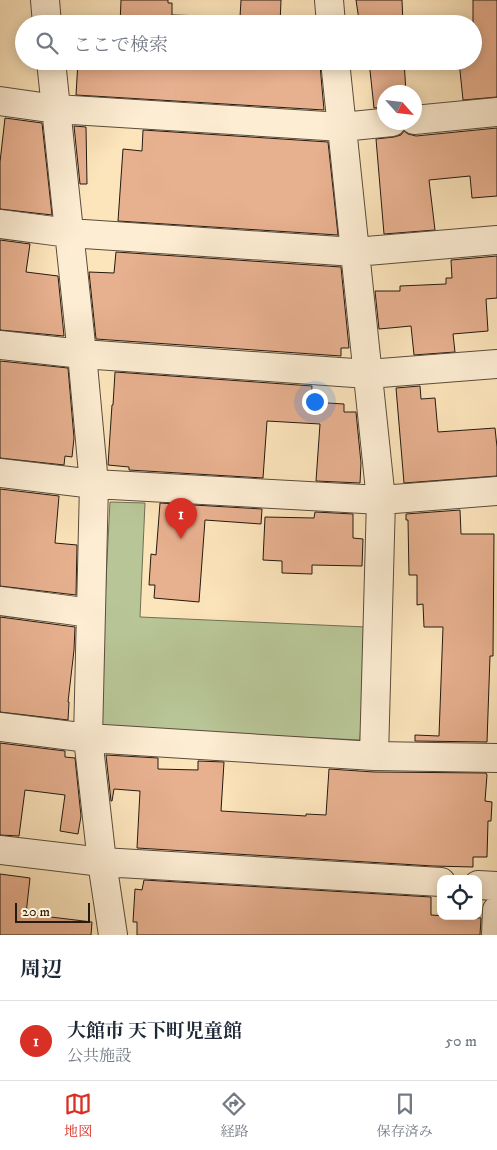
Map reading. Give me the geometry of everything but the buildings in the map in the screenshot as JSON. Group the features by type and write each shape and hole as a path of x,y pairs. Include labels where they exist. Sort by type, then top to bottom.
{"street":[{"path":"45,0 46,15"},
{"path":"329,0 330,15"},
{"path":"52,70 94,484 88,738 102,862 113,935"},
{"path":"336,70 381,500 374,756"},
{"path":"0,102 56,109 342,127 377,124"},
{"path":"422,119 497,112"},
{"path":"0,224 69,233 355,252 497,240"},
{"path":"0,344 82,354 368,374 497,364"},
{"path":"0,472 94,484 381,500 497,491"},
{"path":"0,601 91,613"},
{"path":"0,727 88,738 374,756 497,758"},
{"path":"0,850 102,862 437,882"},
{"path":"482,885 497,886"},
{"path":"496,935 497,910"}],"green space":[{"path":"110,502 145,503 140,617 366,627 360,740 102,728 99,718"}],"place":[{"name":"大館市 天下町児童館","path":"181,539"}]}
